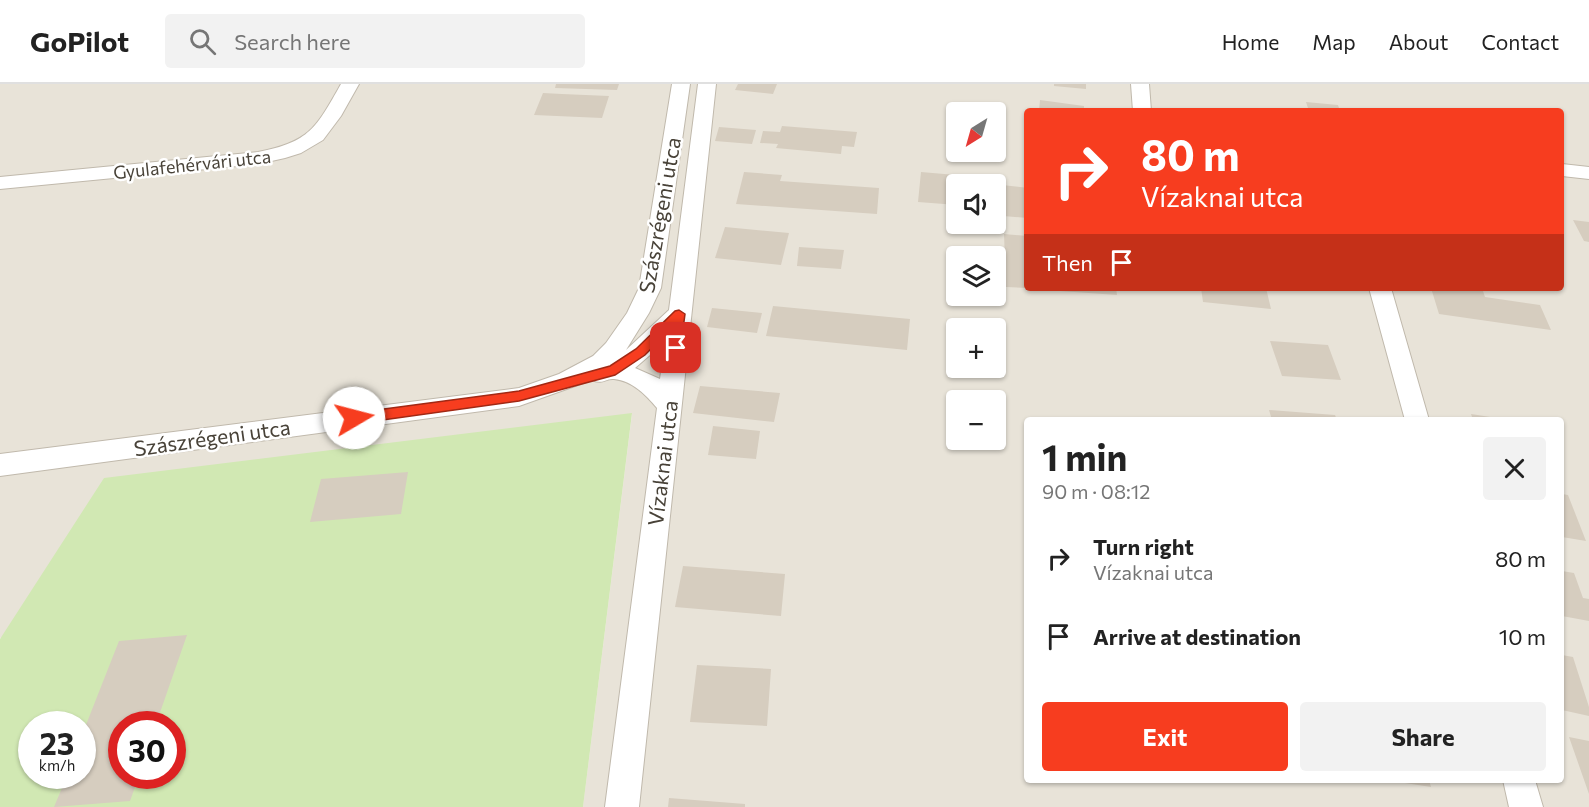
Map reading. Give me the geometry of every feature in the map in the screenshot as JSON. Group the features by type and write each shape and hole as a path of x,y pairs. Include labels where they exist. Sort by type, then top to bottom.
{"street":[{"name":"Gyulafehérvári utca","path":"0,183 258,158 288,153 309,143 322,132 350,84"},
{"name":"Szászrégeni utca","path":"566,383 598,366 622,342 650,288 681,84"},
{"name":"Vízaknai utca","path":"621,807 707,84"},
{"path":"1140,84 1142,108"},
{"path":"1564,170 1589,173"},
{"path":"1381,291 1416,417"},
{"name":"Szászrégeni utca","path":"0,465 519,396 615,370 640,352 679,314"},
{"path":"615,370 650,383 669,406"},
{"path":"1520,783 1526,807"}],"shaded area":[{"path":"0,84 1589,84 1589,807 583,807 632,414 0,638"}],"green space":[{"path":"632,413 583,807 0,807 0,639 104,478"}],"building":[{"path":"556,84 619,84 617,90 555,88"},
{"path":"738,84 777,84 773,94 735,90"},
{"path":"1054,84 1086,84 1086,89 1054,86"},
{"path":"543,93 609,96 602,118 534,115"},
{"path":"1040,100 1084,106 1084,108 1039,108"},
{"path":"1306,102 1338,105 1339,108 1308,108"},
{"path":"782,126 857,132 854,147 842,146 841,154 776,148 778,144 760,143 763,131 780,132"},
{"path":"719,127 756,130 752,144 715,141"},
{"path":"744,172 782,175 780,181 879,188 877,214 736,204"},
{"path":"921,172 946,174 946,204 918,202"},
{"path":"1006,185 1024,188 1024,218 1006,216"},
{"path":"1573,220 1589,222 1589,242 1584,241"},
{"path":"725,227 789,233 781,265 715,258"},
{"path":"1004,234 1024,236 1024,288 1006,287"},
{"path":"799,247 844,250 841,269 797,266"},
{"path":"1060,291 1116,291 1117,295"},
{"path":"1201,291 1267,291 1271,309 1203,302"},
{"path":"1432,291 1483,291 1485,297 1540,305 1551,330 1439,314"},
{"path":"773,306 910,319 907,350 766,336"},
{"path":"712,308 762,313 757,333 707,327"},
{"path":"1270,341 1328,345 1341,380 1282,376"},
{"path":"700,386 780,393 774,422 693,413"},
{"path":"1269,410 1335,415 1336,417 1271,417"},
{"path":"1471,414 1490,417 1472,417"},
{"path":"713,426 760,431 756,459 708,455"},
{"path":"408,472 401,514 310,522 321,479"},
{"path":"1564,494 1568,495 1586,541 1564,537"},
{"path":"683,566 785,574 781,616 675,607"},
{"path":"1564,571 1574,573 1583,598 1589,599 1589,621 1564,616"},
{"path":"187,635 161,711 108,711 108,789 134,789 130,801 54,807 62,789 96,789 96,711 91,711 119,641"},
{"path":"1564,655 1573,657 1589,707 1589,716 1564,710"},
{"path":"697,665 771,669 767,726 690,722"},
{"path":"1569,737 1589,741 1589,794"},
{"path":"1405,783 1430,783 1431,787"},
{"path":"669,798 745,804 745,807 668,807"}],"route":[{"path":"354,418 519,396 615,370 640,352 679,314 676,348"}]}
